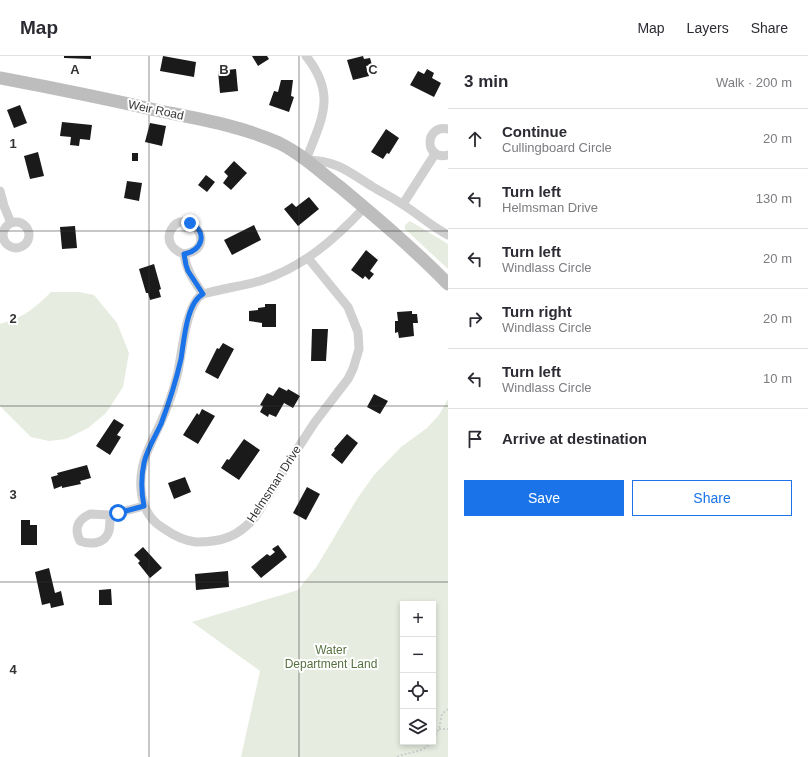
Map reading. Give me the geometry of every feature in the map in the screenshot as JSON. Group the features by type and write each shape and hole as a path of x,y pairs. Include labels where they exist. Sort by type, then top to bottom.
{"street":[{"path":"306,56 319,76 323,86 325,100 323,115 306,160"},
{"name":"Weir Road","path":"0,78 125,103 233,127 257,134 280,144 306,160 405,242 448,284"},
{"path":"448,129 438,129 432,134 429,143 435,154 442,156 448,155"},
{"path":"403,204 435,154"},
{"name":"Weir Road","path":"306,160 320,160 333,163 353,173 403,204 426,222 448,235"},
{"path":"0,191 11,223"},
{"path":"184,254 188,271 203,294 260,280 279,274 308,258 336,235 364,208"},
{"name":"Helmsman Drive","path":"203,294 198,296 189,315 177,376 161,423 145,457 142,475 142,496 144,506 152,520 158,526 182,539 193,542 215,541 238,533 247,526 255,517 315,422 341,390 355,363 359,349 358,332 348,307 308,258"},
{"path":"110,515 144,506"}],"path":[{"path":"436,734 439,729 442,714 448,710"},
{"path":"439,729 448,729"},
{"path":"397,757 404,753 421,751 427,745"},
{"path":"404,753 405,757"}],"green space":[{"path":"410,221 448,244 448,269 405,229 405,225"},
{"path":"51,292 79,292 94,295 117,323 129,353 123,387 106,413 88,428 66,439 49,441 31,437 0,406 0,324 15,319 28,312"},
{"name":"Water Department Land","path":"448,399 448,757 241,757 260,671 192,622 298,590 317,566 357,499 374,475 401,447 427,428 439,415"}],"building":[{"path":"64,56 91,56 91,59 64,58"},
{"path":"163,56 196,62 194,77 160,71"},
{"path":"252,56 267,56 269,59 258,66"},
{"path":"363,56 364,59 370,58 372,65 366,66 369,76 353,80 347,60"},
{"path":"236,69 238,91 220,93 218,71"},
{"path":"427,69 434,73 432,78 441,83 434,97 410,85 418,71 424,74"},
{"path":"281,80 293,80 291,96 294,97 289,112 269,105 274,91 278,92"},
{"path":"20,105 27,123 14,128 7,110"},
{"path":"62,122 92,125 90,140 80,139 79,146 70,145 71,137 60,136"},
{"path":"150,123 166,126 162,146 145,142"},
{"path":"386,129 399,138 389,154 387,153 383,159 371,152"},
{"path":"38,152 44,176 30,179 24,156"},
{"path":"132,153 138,153 138,161 132,161"},
{"path":"234,161 247,173 231,190 223,183 228,176 224,172"},
{"path":"206,175 215,182 207,192 198,185"},
{"path":"127,181 142,183 139,201 124,198"},
{"path":"309,197 319,209 298,226 284,209 292,203 296,207"},
{"path":"254,225 261,240 232,255 224,240"},
{"path":"75,226 77,248 62,249 60,227"},
{"path":"366,250 378,260 370,271 374,274 369,280 365,276 363,279 351,270"},
{"path":"154,264 161,289 159,290 161,297 150,300 148,293 146,293 139,269"},
{"path":"265,304 276,304 276,327 262,327 262,323 249,321 249,311 258,310 258,308 265,307"},
{"path":"412,311 412,314 417,314 418,323 413,323 414,336 399,338 398,332 395,333 395,321 398,321 397,312"},
{"path":"312,329 328,329 326,361 311,361"},
{"path":"223,343 234,349 218,379 205,372 217,348 219,349"},
{"path":"279,387 287,391 288,389 300,396 293,408 284,403 276,417 269,414 268,417 260,412 263,406 260,405 267,393 273,396"},
{"path":"374,394 388,401 380,414 367,407"},
{"path":"202,409 215,416 198,444 183,435 197,413 199,415"},
{"path":"114,419 124,425 117,435 121,437 110,455 96,446"},
{"path":"347,434 358,443 342,464 331,455 335,450 334,449"},
{"path":"244,439 260,450 239,480 221,468 227,459 229,460"},
{"path":"87,465 91,478 80,481 81,484 62,488 62,486 54,489 51,477 58,475 57,473"},
{"path":"185,477 191,492 174,499 168,483"},
{"path":"307,487 320,494 306,520 293,513"},
{"path":"21,520 30,520 30,525 37,525 37,545 21,545"},
{"path":"278,545 287,557 261,578 251,567 267,554 270,556 275,552 272,549"},
{"path":"143,547 162,568 150,578 138,563 140,561 134,555"},
{"path":"49,568 55,593 61,591 64,605 51,608 50,603 42,605 35,572"},
{"path":"228,571 229,587 196,590 195,574"},
{"path":"111,589 112,605 99,605 99,590"}],"route":[{"path":"118,513 144,506 142,496 142,475 145,457 170,400 177,376 189,315 198,296 203,294 188,271 186,265 184,254 190,253 196,249 200,244 201,238 197,227 190,223"}]}
